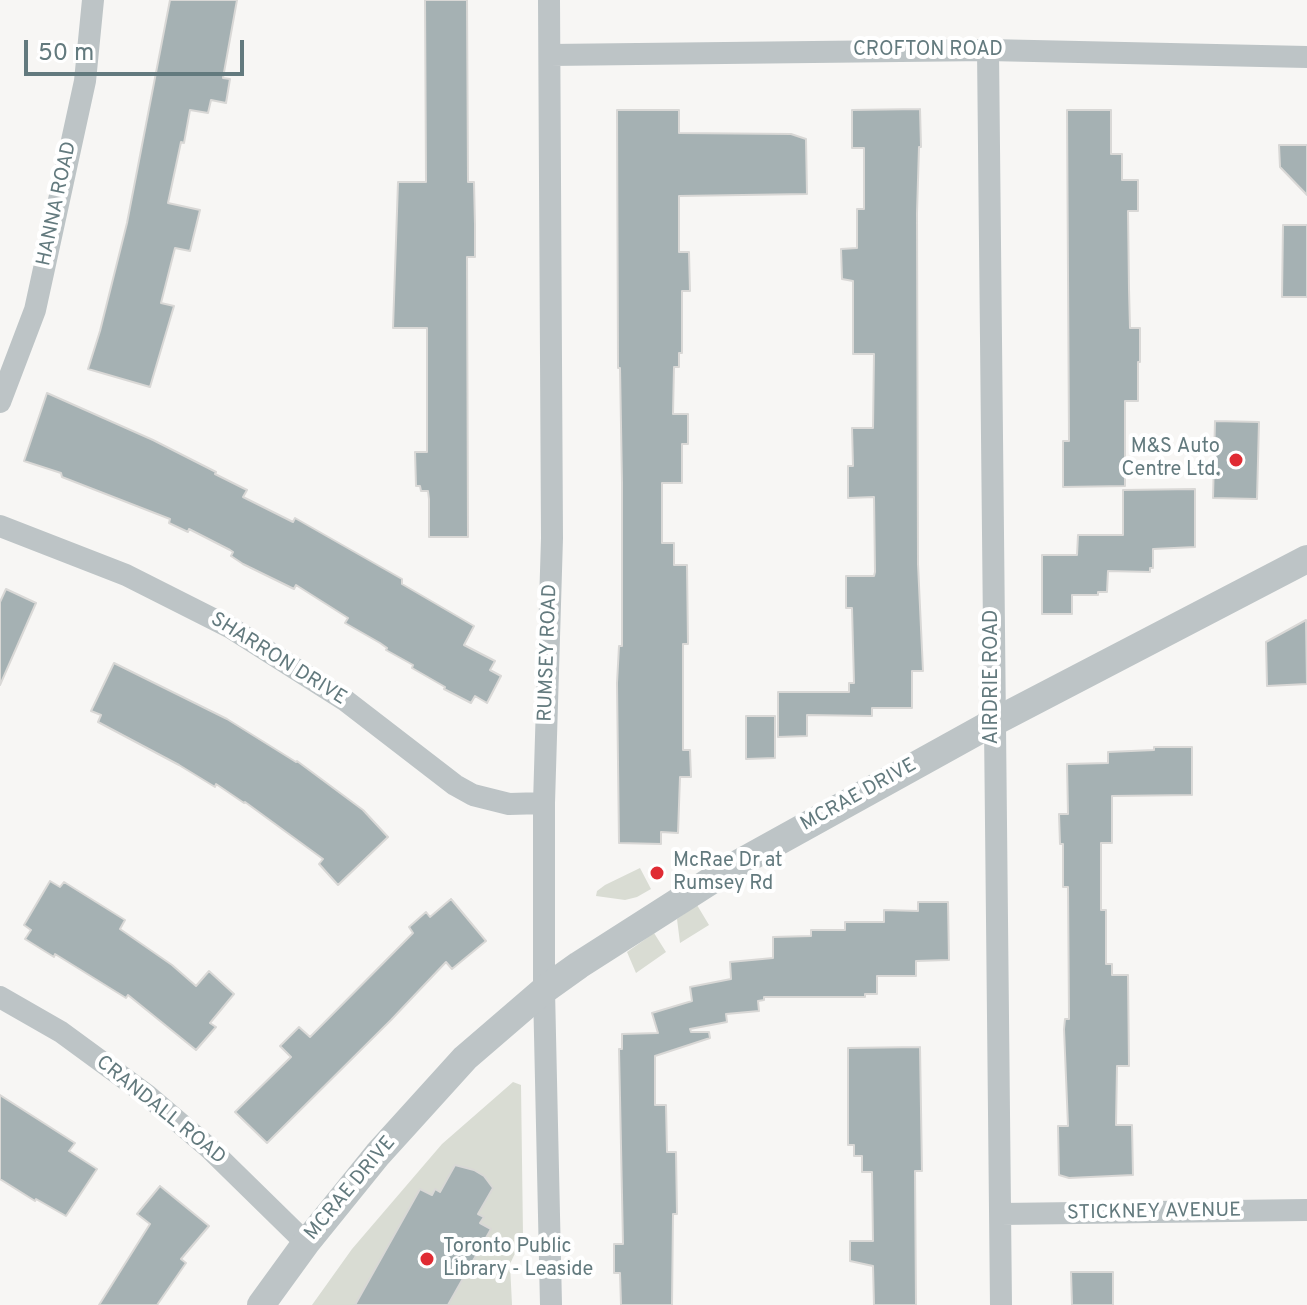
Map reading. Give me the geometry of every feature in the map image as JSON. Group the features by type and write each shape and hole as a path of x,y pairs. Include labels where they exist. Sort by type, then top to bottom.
{"street":[{"name":"HANNA ROAD","path":"0,402 35,310 85,81 93,0"},
{"name":"RUMSEY ROAD","path":"549,0 552,538 544,803 544,990 551,1305"},
{"name":"CROFTON ROAD","path":"550,55 988,50 1307,57"},
{"name":"AIRDRIE ROAD","path":"988,50 1001,1305"},
{"name":"SHARRON DRIVE","path":"0,526 126,575 231,628 346,701 455,785 473,795 509,804 544,803"},
{"name":"MCRAE DRIVE","path":"261,1305 306,1243 378,1154 465,1058 544,990 734,866 994,722 1307,559"},
{"name":"CRANDALL ROAD","path":"0,997 61,1032 147,1095 209,1148 306,1243"},
{"name":"STICKNEY AVENUE","path":"1001,1214 1307,1210"}],"shaded area":[{"path":"640,868 651,889 625,900 596,896 605,885"},
{"path":"697,905 709,925 680,943 677,919"},
{"path":"654,933 666,952 636,973 627,952"},
{"path":"513,1082 521,1085 523,1236 510,1264 512,1305 312,1305 352,1249 442,1144"}],"building":[{"path":"170,0 237,0 223,78 230,79 226,103 211,100 208,113 190,110 184,143 181,142 168,203 200,210 190,251 175,248 161,303 174,306 150,387 88,369 127,223"},
{"path":"425,0 467,0 468,182 474,182 475,225 475,257 467,257 468,537 429,537 428,491 421,491 420,486 416,486 415,452 427,452 427,328 393,328 398,182 426,182"},
{"path":"920,109 917,213 918,564 923,671 912,671 912,708 872,708 872,716 807,715 807,736 778,737 778,692 849,692 849,683 854,683 852,608 846,608 846,576 874,576 875,572 874,497 848,498 848,466 853,466 852,428 873,428 874,354 853,354 853,281 842,279 841,249 857,248 857,209 864,209 864,148 852,148 852,110"},
{"path":"617,110 679,110 679,133 791,134 806,139 807,194 679,196 679,252 689,252 690,291 682,291 682,353 679,353 679,367 674,367 673,414 688,414 688,444 682,444 682,483 662,483 662,543 674,543 674,565 687,565 688,644 683,644 683,750 690,750 691,777 680,777 678,833 661,832 661,844 619,843 617,683 619,646 622,646 622,483 618,368"},
{"path":"1067,110 1111,110 1111,154 1122,154 1122,180 1138,180 1138,211 1128,211 1130,328 1140,328 1140,362 1138,401 1125,401 1125,486 1063,487 1063,441 1069,441"},
{"path":"1279,145 1307,145 1307,195 1280,167"},
{"path":"1283,225 1307,225 1307,297 1282,297"},
{"path":"47,393 216,472 247,490 243,497 293,522 295,518 402,579 402,584 474,626 464,645 495,661 490,670 501,676 487,703 475,696 471,703 444,689 380,643 345,623 348,618 296,585 294,589 243,564 231,556 233,552 230,550 189,529 188,532 169,523 170,519 62,477 61,473 24,461"},
{"name":"M&S Auto Centre Ltd.","path":"1215,421 1259,422 1257,499 1213,498"},
{"path":"1195,489 1195,547 1153,549 1153,568 1150,572 1108,571 1107,592 1072,595 1072,614 1042,614 1042,555 1077,555 1078,535 1123,535 1123,490"},
{"path":"6,589 36,603 0,685 0,602"},
{"path":"1306,620 1307,684 1267,686 1266,642"},
{"path":"114,663 227,719 297,761 363,810 388,837 338,885 319,864 323,859 245,802 98,722 101,715 91,711"},
{"path":"746,716 775,716 775,758 746,759"},
{"path":"1154,747 1192,747 1192,795 1112,796 1112,843 1101,843 1101,910 1106,910 1106,964 1112,964 1112,975 1128,975 1129,1066 1117,1066 1116,1125 1132,1125 1133,1175 1069,1178 1059,1175 1058,1126 1068,1126 1064,1029 1065,1019 1069,1019 1068,887 1063,887 1059,814 1068,814 1067,764 1108,763 1108,752 1154,750"},
{"path":"50,881 60,887 64,882 125,920 120,929 196,986 209,971 234,994 210,1023 216,1027 196,1050 128,995 126,998 25,939 31,930 24,925"},
{"path":"451,899 486,941 452,969 446,962 267,1143 235,1112 291,1057 280,1046 299,1027 310,1037 413,933 409,927 426,912 430,917"},
{"path":"918,902 948,902 949,960 916,961 916,976 877,976 877,994 865,994 865,997 764,997 764,1000 758,1001 759,1011 726,1014 727,1022 690,1029 691,1032 709,1032 710,1038 655,1056 655,1105 666,1105 667,1152 676,1152 677,1214 673,1214 672,1305 621,1305 620,1273 614,1273 614,1244 623,1244 619,1049 622,1049 622,1034 658,1033 652,1013 692,1001 690,987 731,979 730,962 773,958 773,937 811,936 811,930 845,930 845,922 884,922 884,910 918,911"},
{"path":"920,1047 922,1171 915,1171 916,1305 874,1305 873,1266 850,1261 850,1241 873,1241 872,1172 862,1172 862,1156 854,1156 854,1145 848,1145 848,1048"},
{"path":"0,1095 75,1143 69,1151 97,1169 66,1216 0,1179"},
{"name":"Toronto Public Library - Leaside","path":"455,1165 484,1176 493,1188 478,1214 484,1217 480,1223 491,1229 448,1305 355,1305 420,1189 432,1195 435,1189 440,1192"},
{"path":"160,1186 209,1226 181,1259 186,1263 157,1305 99,1305 150,1224 137,1214"},
{"path":"1071,1272 1113,1272 1113,1305 1072,1305"}],"place":[{"name":"M&S Auto Centre Ltd.","path":"1236,460"},
{"name":"McRae Dr at Rumsey Rd","path":"657,873"},
{"name":"Toronto Public Library - Leaside","path":"427,1259"}]}
